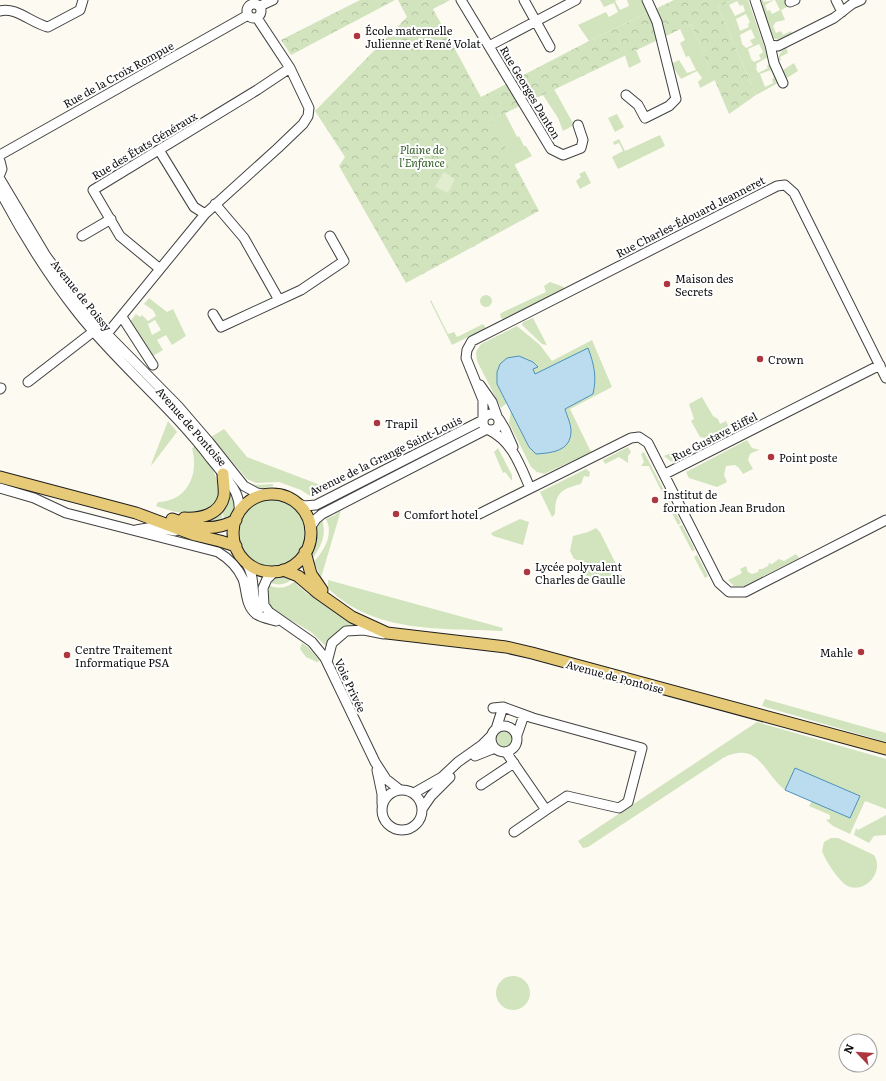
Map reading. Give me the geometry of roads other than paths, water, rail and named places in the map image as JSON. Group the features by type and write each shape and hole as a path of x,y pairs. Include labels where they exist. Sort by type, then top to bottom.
{"main road":[{"path":"0,478 136,513 169,518 198,518 208,516 218,508 224,496 223,474"},
{"path":"169,518 193,526 209,528 224,526 237,517 251,501 267,495 285,496 297,504 306,515 310,528 310,538 306,552 296,563 279,571 259,569 246,561 236,546 234,536 237,517"},
{"path":"136,513 189,533 236,546"},
{"name":"Avenue de Pontoise","path":"306,552 311,574 317,584 344,612"},
{"name":"Avenue de Pontoise","path":"279,571 298,576 344,612 364,624 387,634 506,647 886,749"}],"street":[{"path":"0,11 10,10 37,24 48,27 80,10 83,0"},
{"path":"105,338 205,214 303,124 309,113 309,108 290,68 257,18 253,18 248,15 247,8 249,2 260,6 273,0"},
{"name":"Rue Georges Danton","path":"461,0 551,149 563,155 581,148 583,140 578,125"},
{"path":"524,0 550,47"},
{"path":"489,46 576,0"},
{"path":"626,95 638,105 645,118 669,106 676,99 657,22 647,0"},
{"path":"755,0 770,45 774,63 783,83"},
{"path":"836,0 842,12"},
{"path":"770,45 778,46 834,18 861,0"},
{"path":"257,18 262,11 260,6"},
{"name":"Rue de la Croix Rompue","path":"0,155 248,15"},
{"name":"Rue des États Généraux","path":"160,269 120,236 93,190 257,90 290,68"},
{"path":"159,150 194,207 205,214"},
{"path":"0,160 2,169 0,174"},
{"name":"Avenue de Poissy","path":"0,179 46,256 105,338 167,398"},
{"name":"Rue Charles-Édouard Jeanneret","path":"483,420 484,407 476,380 466,358 467,350 472,341 777,186 785,185 790,188 801,206 886,378"},
{"name":"Avenue de Poissy","path":"0,191 20,230 48,274 94,331 105,338 138,366"},
{"path":"215,204 244,238 279,300"},
{"path":"82,236 111,219"},
{"path":"213,314 221,327 301,290 344,261 330,236"},
{"path":"122,317 153,366"},
{"path":"28,382 94,331"},
{"name":"Rue Gustave Eiffel","path":"479,514 636,437 642,438 648,443 665,474 880,365"},
{"name":"Avenue de Pontoise","path":"138,366 209,442 244,486 257,493 267,495"},
{"name":"Rue Charles-Édouard Jeanneret","path":"476,380 489,398 498,418"},
{"name":"Avenue de Pontoise","path":"167,398 236,494 239,504 237,517"},
{"path":"515,456 503,439 484,425 483,420 490,413 498,418 509,437 515,456 530,488"},
{"path":"488,429 496,428 498,418"},
{"name":"Avenue de la Grange Saint-Louis","path":"297,504 304,506 316,505 483,420"},
{"name":"Avenue de la Grange Saint-Louis","path":"310,528 316,519 322,514 488,429"},
{"path":"665,474 719,583 725,590 733,593 745,592 886,520"},
{"path":"0,488 34,498 66,513 221,554 238,572 243,580 250,606 255,613 293,628"},
{"path":"133,531 153,528 189,533"},
{"path":"246,561 253,574 254,600 257,607 263,614 276,621"},
{"path":"279,571 267,579 263,588 264,605 269,612 293,628"},
{"name":"Voie Privée","path":"293,628 312,642 327,662 335,683 375,762"},
{"path":"327,662 332,643 346,631 364,630 387,634"},
{"path":"493,708 503,708 642,748 628,802 619,808 567,796 514,832"},
{"path":"414,793 442,777 458,762 482,746 493,733 503,708"},
{"path":"506,752 516,744 524,715"},
{"path":"493,733 508,726 517,736"},
{"path":"493,733 495,748"},
{"path":"422,809 431,796 463,765 481,752 495,748 506,752 546,810"},
{"path":"375,762 386,780 400,790 414,793 420,801 422,809 421,817 410,829 393,829 387,824 381,813 382,794 375,762"},
{"path":"481,785 514,763"},
{"path":"382,804 390,793 400,790"}],"water":[{"path":"588,348 594,371 595,382 593,394 565,409 571,431 568,443 560,450 536,454 529,447 497,384 497,372 500,364 507,358 519,356 533,362 538,367 533,369 535,374"},
{"path":"795,768 860,796 850,818 785,790"}],"place":[{"name":"École maternelle Julienne et René Volat","path":"357,36"},
{"name":"Maison des Secrets","path":"667,284"},
{"name":"Crown","path":"760,359"},
{"name":"Trapil","path":"377,423"},
{"name":"Point poste","path":"771,457"},
{"name":"Institut de formation Jean Brudon","path":"655,500"},
{"name":"Comfort hotel","path":"396,514"},
{"name":"Lycée polyvalent Charles de Gaulle","path":"527,572"},
{"name":"Mahle","path":"861,652"},
{"name":"Centre Traitement Informatique PSA","path":"67,655"}],"park label":[{"name":"Plaine de l'Enfance","path":"422,155"}]}
